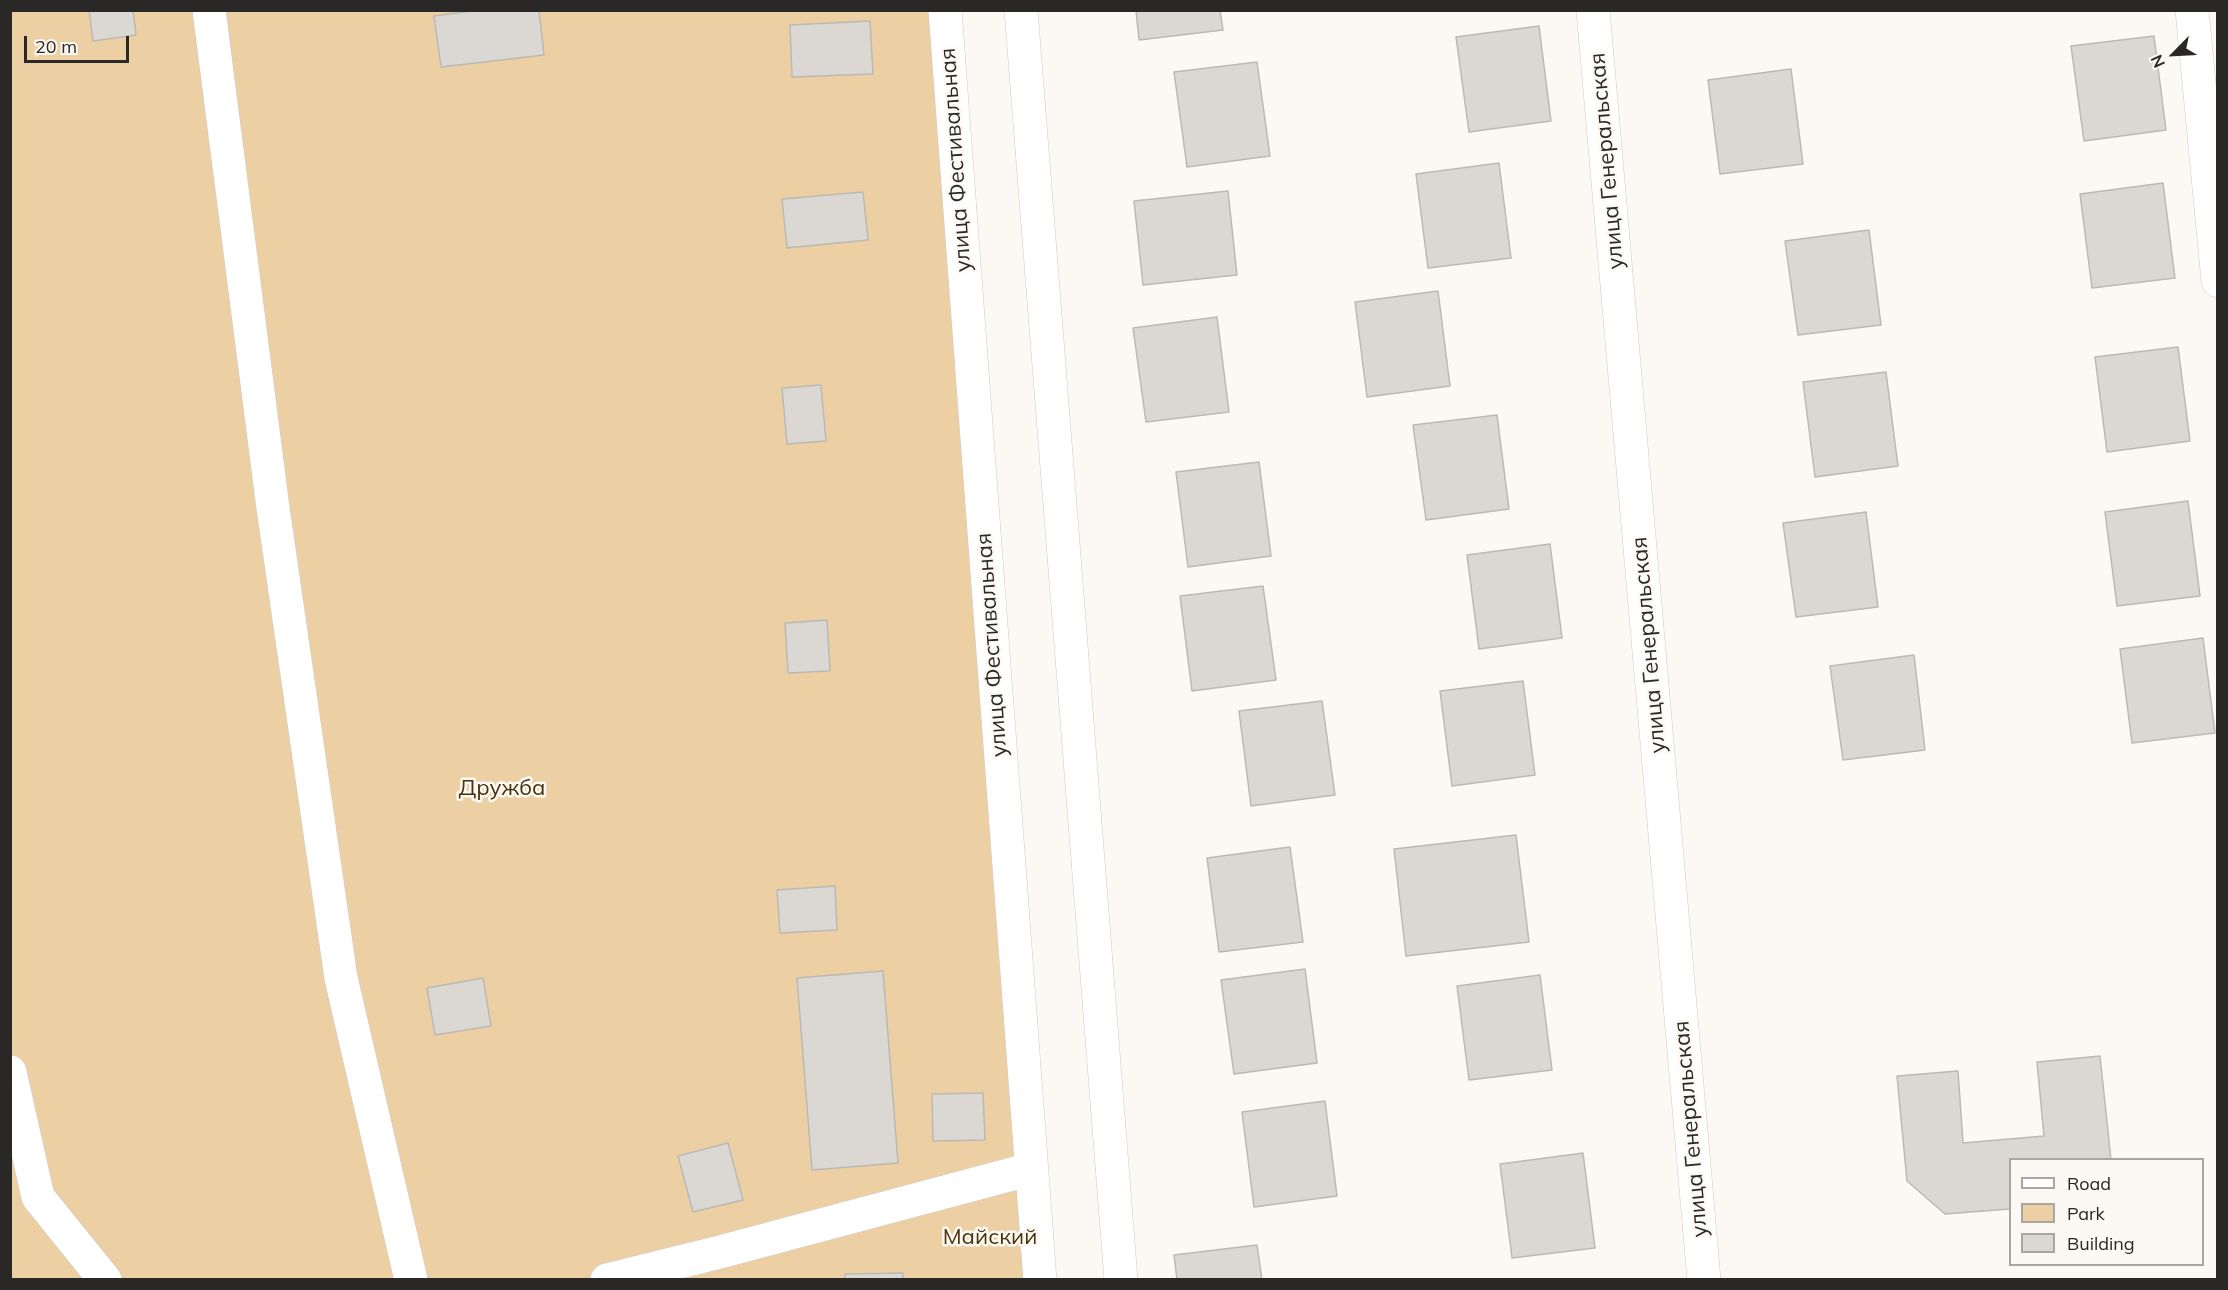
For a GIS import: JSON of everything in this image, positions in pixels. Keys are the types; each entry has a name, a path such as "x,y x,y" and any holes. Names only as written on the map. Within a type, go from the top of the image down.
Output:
{"street":[{"path":"209,10 273,508 342,978 411,1280"},
{"name":"улица Фестивальная","path":"945,10 1040,1280"},
{"path":"1021,10 1121,1280"},
{"name":"улица Генеральская","path":"1593,10 1704,1280"},
{"path":"2192,10 2217,281"},
{"path":"11,1075 38,1197 105,1280"},
{"path":"607,1280 1031,1169"}],"green space":[{"name":"Дружба","path":"10,11 942,11 1045,1279 11,1279"}],"building":[{"path":"89,10 133,10 136,35 93,41"},
{"path":"479,10 539,10 544,55 441,67 434,16"},
{"path":"1136,10 1220,10 1223,30 1139,40"},
{"path":"870,21 873,74 792,77 790,25"},
{"path":"1539,26 1551,121 1469,132 1456,37"},
{"path":"2154,36 2166,130 2084,141 2071,46"},
{"path":"1257,62 1270,156 1187,167 1174,72"},
{"path":"1791,69 1803,164 1720,174 1708,80"},
{"path":"1499,163 1511,258 1428,268 1416,174"},
{"path":"2163,183 2175,278 2092,288 2080,194"},
{"path":"1228,191 1237,275 1143,285 1134,201"},
{"path":"863,192 868,240 787,248 782,199"},
{"path":"1869,230 1881,325 1798,335 1785,241"},
{"path":"1438,291 1450,386 1367,397 1355,302"},
{"path":"1217,317 1229,412 1146,422 1133,328"},
{"path":"2178,347 2190,441 2107,452 2095,357"},
{"path":"1886,372 1898,466 1815,477 1803,382"},
{"path":"821,385 826,441 787,444 782,388"},
{"path":"1497,415 1509,509 1426,520 1413,425"},
{"path":"1259,462 1271,556 1188,567 1176,472"},
{"path":"2188,501 2200,596 2117,606 2105,512"},
{"path":"1866,512 1878,607 1796,617 1783,523"},
{"path":"1550,544 1562,638 1479,649 1467,555"},
{"path":"1263,586 1276,680 1192,691 1180,596"},
{"path":"827,620 830,671 788,673 785,623"},
{"path":"2203,638 2215,733 2132,743 2120,649"},
{"path":"1914,655 1925,750 1843,760 1830,666"},
{"path":"1523,681 1535,775 1452,786 1440,691"},
{"path":"1322,701 1335,795 1251,806 1239,711"},
{"path":"1516,835 1529,942 1406,956 1394,849"},
{"path":"1290,847 1303,942 1219,952 1207,858"},
{"path":"835,886 837,930 780,933 777,890"},
{"path":"1305,969 1317,1063 1234,1074 1221,980"},
{"path":"883,971 898,1163 812,1170 797,978"},
{"path":"1540,975 1552,1070 1469,1080 1457,986"},
{"path":"483,978 491,1026 435,1035 427,988"},
{"path":"2100,1056 2111,1158 2009,1158 2009,1209 1945,1214 1907,1181 1897,1076 1958,1071 1963,1143 2044,1136 2037,1062"},
{"path":"983,1093 985,1140 933,1141 932,1094"},
{"path":"1325,1101 1337,1196 1254,1207 1242,1112"},
{"path":"728,1143 743,1200 693,1212 678,1156"},
{"path":"1583,1153 1595,1248 1512,1258 1500,1164"},
{"path":"1257,1245 1262,1280 1177,1280 1174,1255"},
{"path":"903,1273 903,1280 845,1280 845,1274"}],"park label":[{"name":"Майский","path":"990,1237"}]}
